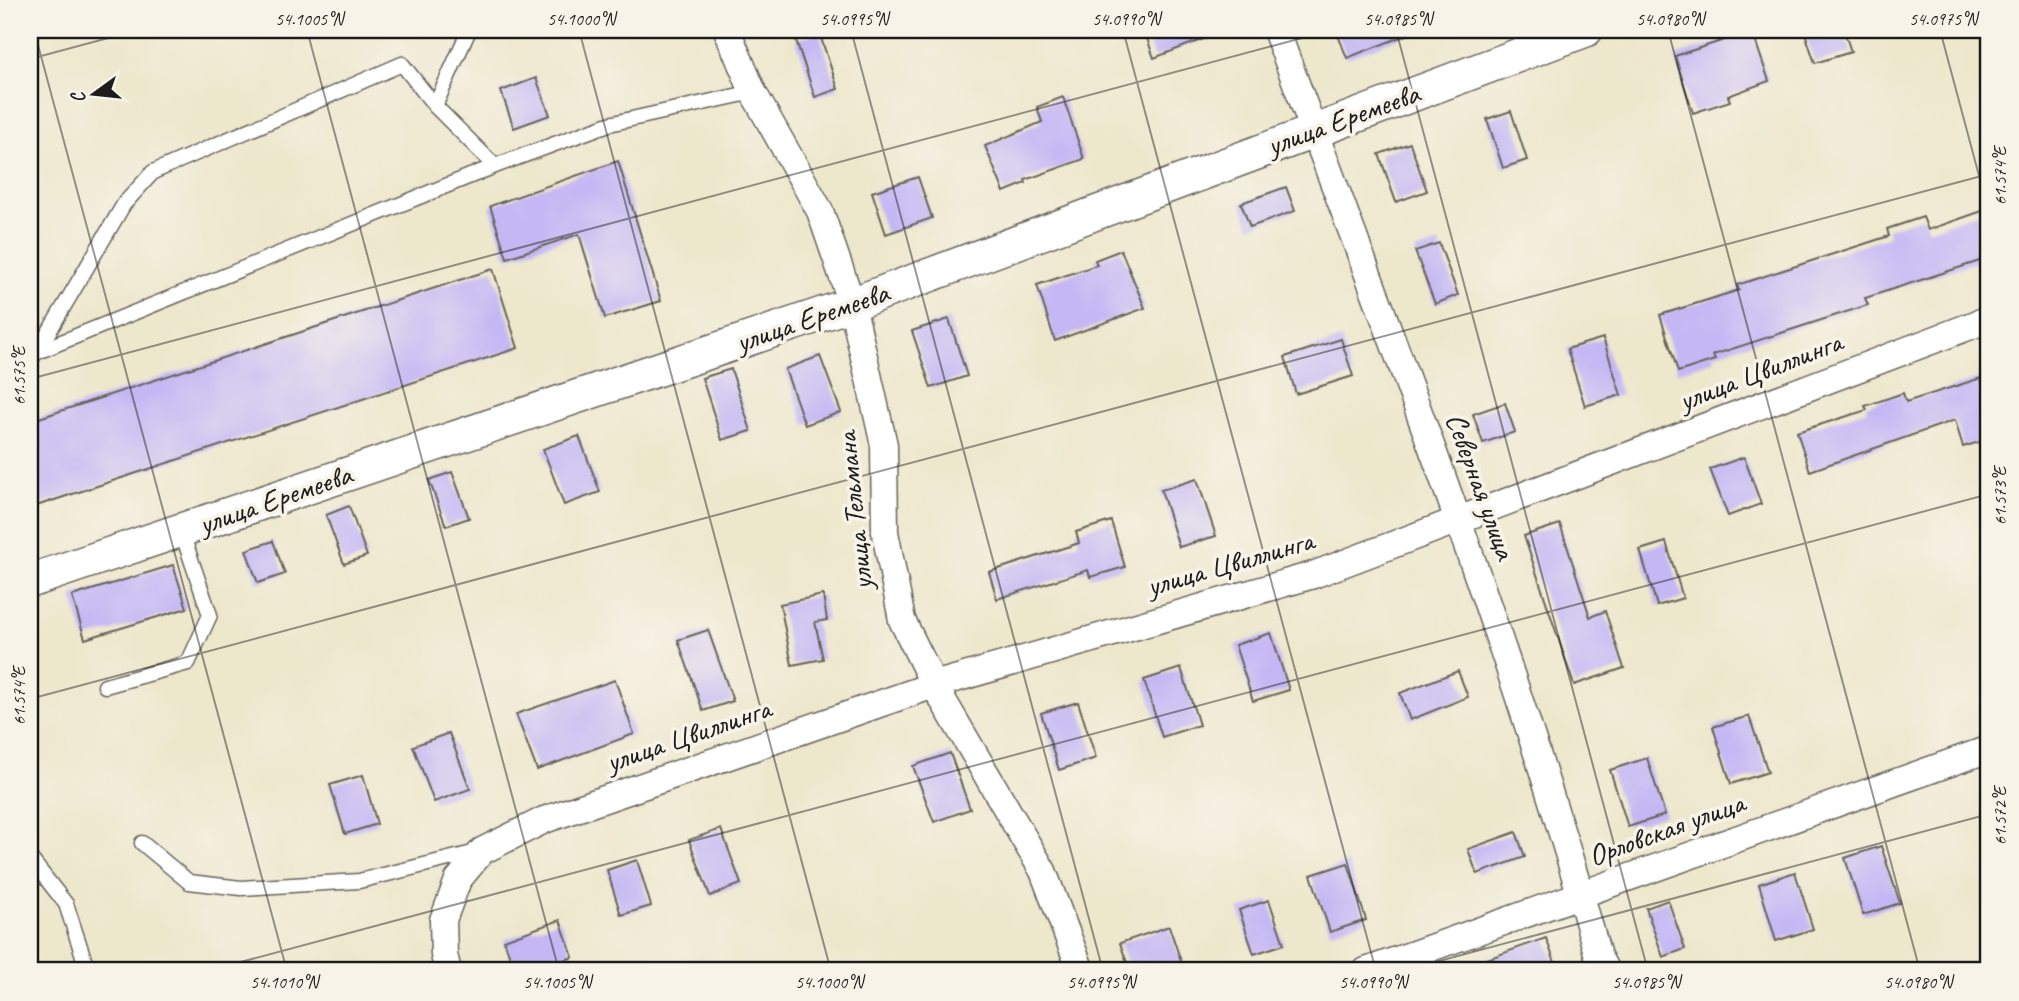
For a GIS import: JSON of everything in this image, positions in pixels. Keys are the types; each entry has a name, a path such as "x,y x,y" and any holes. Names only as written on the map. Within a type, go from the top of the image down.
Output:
{"street":[{"name":"улица Тельмана","path":"727,30 753,92 820,211 852,304 884,445 885,532 902,620 934,685 1043,871 1081,971"},
{"name":"Северная улица","path":"1276,30 1459,521 1525,712 1598,956 1606,971"},
{"name":"улица Еремеева","path":"30,581 852,304 1586,30"},
{"name":"улица Цвиллинга","path":"482,851 544,820 934,685 1313,575 1989,319"},
{"name":"Орловская улица","path":"1366,971 1989,749"},
{"path":"448,971 444,955 443,920 458,880 482,851"}],"lane":[{"path":"435,106 469,30"},
{"path":"34,356 124,204 153,172 402,64 435,106 495,166"},
{"path":"34,356 495,166 609,124 753,92"},
{"path":"105,686 188,663 210,615 181,530"},
{"path":"142,843 189,882 242,888 359,881 482,851"},
{"path":"30,858 66,904 88,971"}],"building":[{"path":"1144,30 1222,30 1222,32 1154,58"},
{"path":"1336,30 1413,30 1414,32 1347,58"},
{"path":"1804,30 1844,30 1851,52 1815,63"},
{"path":"1752,31 1769,81 1728,96 1730,101 1693,113 1675,56"},
{"path":"819,32 838,89 815,97 796,40"},
{"path":"536,78 550,115 514,128 501,91"},
{"path":"1063,97 1084,159 1025,180 1026,183 1004,192 985,146 1042,122 1037,107"},
{"path":"1511,111 1527,160 1503,168 1487,119"},
{"path":"1410,143 1427,191 1396,202 1379,154"},
{"path":"618,161 661,301 605,318 579,234 507,258 490,206"},
{"path":"918,177 932,218 886,234 872,192"},
{"path":"1286,187 1295,211 1250,227 1241,203"},
{"path":"1985,210 1989,223 1989,258 1865,298 1868,305 1713,355 1715,360 1678,372 1660,315 1739,290 1737,285 1889,236 1887,229 1923,217 1928,230"},
{"path":"1439,243 1458,295 1435,304 1415,251"},
{"path":"1121,250 1145,308 1055,341 1037,285 1097,265 1095,260"},
{"path":"493,269 518,348 30,508 30,421"},
{"path":"949,319 967,376 931,388 912,331"},
{"path":"1603,338 1621,395 1585,406 1567,349"},
{"path":"1341,339 1353,376 1296,394 1285,357"},
{"path":"820,356 841,412 805,425 785,369"},
{"path":"731,369 751,431 722,440 702,378"},
{"path":"1981,378 1989,402 1989,439 1963,447 1955,420 1810,471 1797,432 1867,410 1865,406 1903,393 1906,402"},
{"path":"1505,403 1515,432 1483,443 1473,414"},
{"path":"579,436 600,492 564,505 543,449"},
{"path":"1744,457 1761,504 1728,516 1710,469"},
{"path":"452,472 469,518 446,526 429,480"},
{"path":"1197,479 1216,536 1179,547 1161,490"},
{"path":"349,506 367,556 344,564 326,515"},
{"path":"1111,521 1125,567 1090,577 1088,570 997,599 989,572 1079,543 1076,532"},
{"path":"1560,524 1590,617 1605,611 1624,668 1574,685 1524,536"},
{"path":"273,541 285,574 258,583 246,550"},
{"path":"1666,542 1683,598 1657,606 1640,550"},
{"path":"173,565 187,608 85,639 72,596"},
{"path":"823,595 827,620 815,622 823,659 792,665 780,604"},
{"path":"708,630 733,701 703,711 678,640"},
{"path":"1271,633 1289,690 1253,701 1235,645"},
{"path":"1181,668 1199,725 1162,737 1144,680"},
{"path":"1458,671 1468,697 1410,720 1400,693"},
{"path":"615,680 634,734 537,770 516,714"},
{"path":"1078,702 1096,758 1059,770 1041,713"},
{"path":"1749,716 1768,772 1731,784 1713,727"},
{"path":"449,733 470,789 434,802 413,746"},
{"path":"950,753 970,809 934,822 913,766"},
{"path":"1647,758 1665,815 1628,827 1610,770"},
{"path":"363,775 377,824 345,834 330,785"},
{"path":"721,829 741,884 710,896 689,840"},
{"path":"1516,832 1525,857 1477,874 1468,849"},
{"path":"1881,846 1900,903 1863,915 1845,858"},
{"path":"637,860 651,906 621,915 607,870"},
{"path":"1348,863 1366,920 1330,932 1311,875"},
{"path":"1795,872 1813,929 1776,941 1759,884"},
{"path":"1269,900 1284,944 1254,954 1239,910"},
{"path":"1668,900 1685,949 1663,957 1646,908"},
{"path":"560,920 573,957 531,971 515,971 504,940"},
{"path":"1169,926 1182,964 1160,971 1130,971 1120,943"},
{"path":"1546,938 1558,971 1463,971 1462,968"}]}
